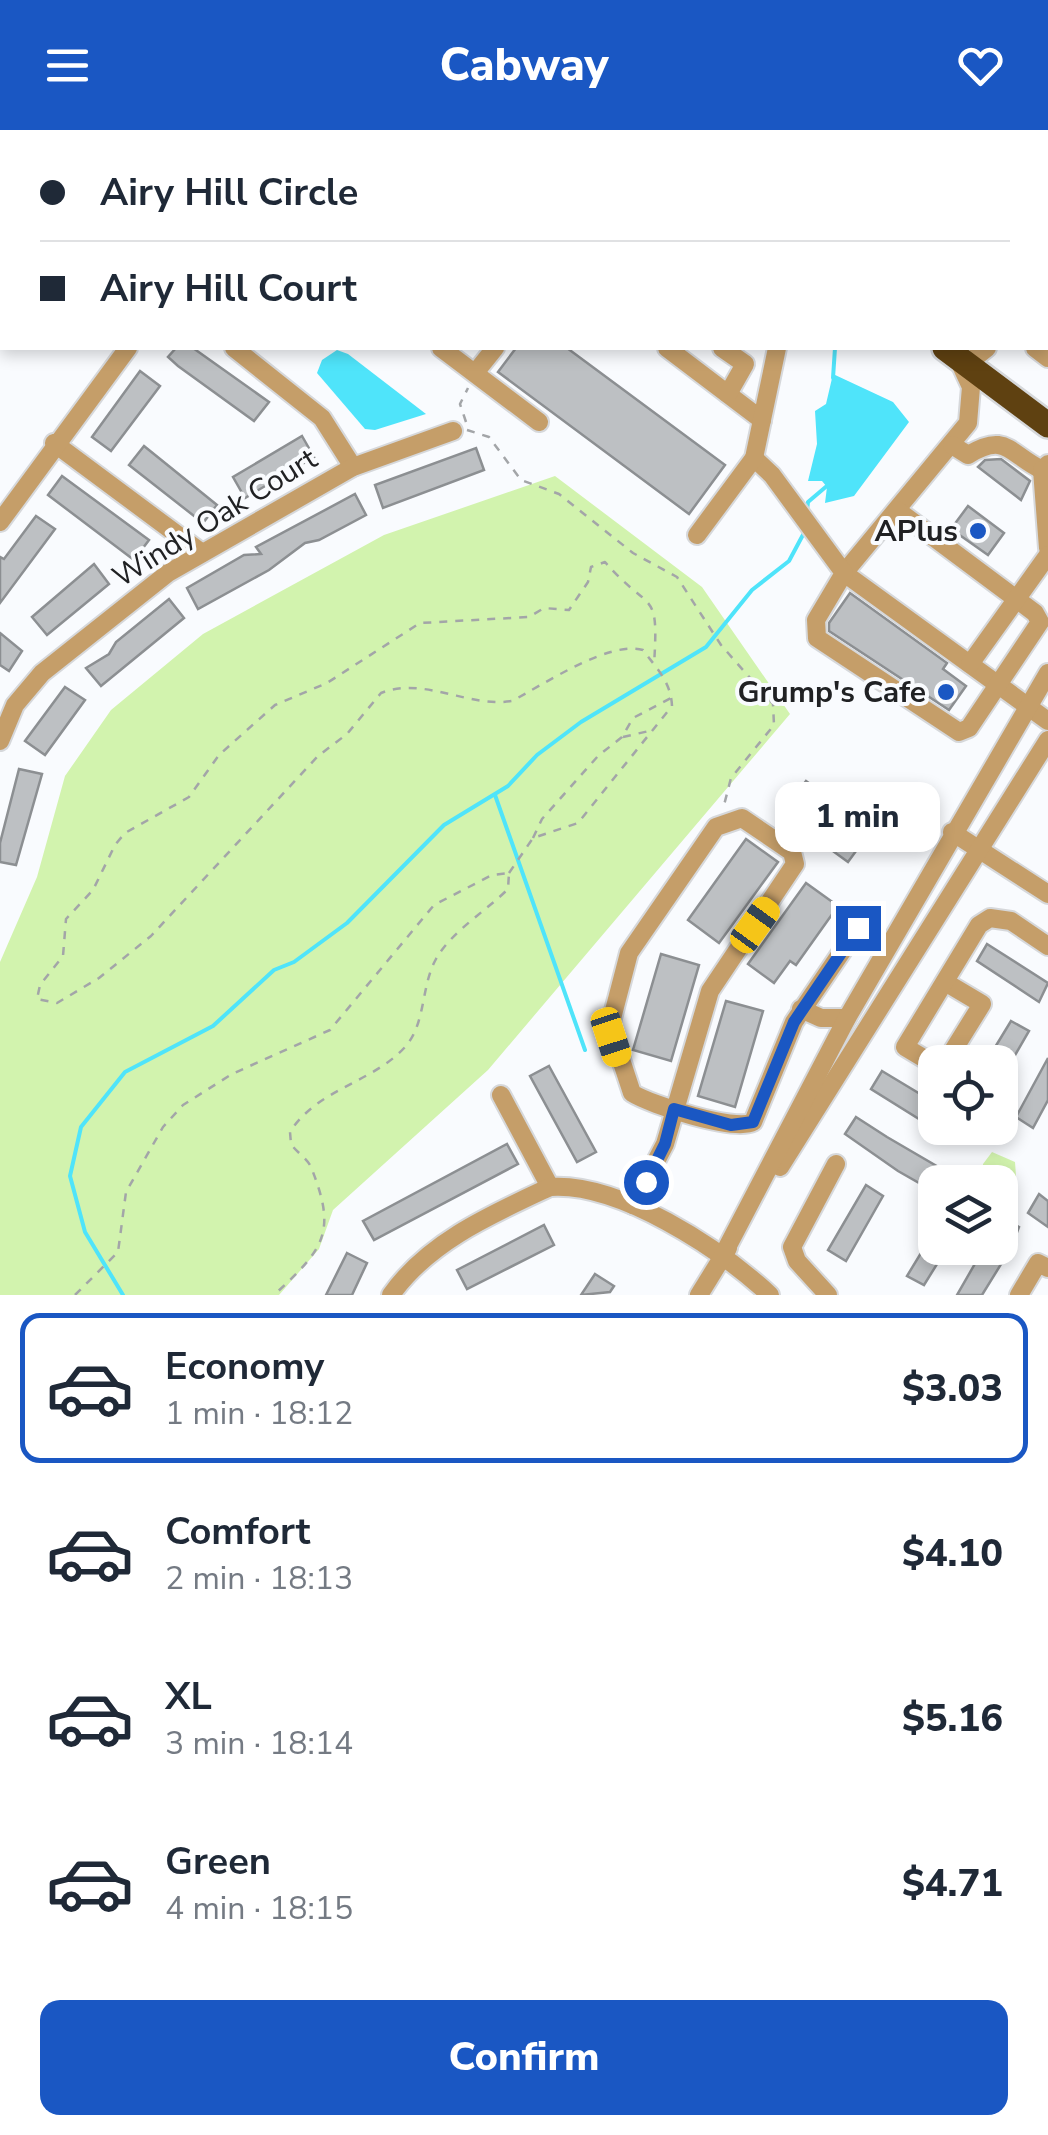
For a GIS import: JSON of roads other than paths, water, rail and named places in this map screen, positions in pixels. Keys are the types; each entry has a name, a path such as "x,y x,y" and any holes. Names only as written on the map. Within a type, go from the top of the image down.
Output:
{"highway":[{"path":"964,354 1048,425"}],"street":[{"path":"0,522 54,443 126,350"},
{"path":"237,350 322,418 353,467"},
{"path":"443,350 539,422"},
{"path":"475,374 493,350"},
{"path":"669,350 762,420"},
{"path":"698,534 754,458 778,350"},
{"path":"896,510 1035,613 1040,622 969,728 959,732 817,638 816,620 844,572 968,423 972,407 964,354"},
{"path":"728,394 743,374 748,356"},
{"name":"Windy Oak Court","path":"0,740 7,700 139,593 353,467 461,431"},
{"path":"952,444 968,455 988,443 1000,442 1045,467 1048,548"},
{"path":"54,443 202,553"},
{"path":"754,458 772,475 844,572 1048,722"},
{"path":"970,664 1048,555"},
{"path":"722,1257 847,1018 1048,673"},
{"path":"699,1295 983,850 1048,740"},
{"path":"633,1205 658,1160 674,1109 710,991 796,864 792,852 753,823 742,818 724,820 636,938 610,1017 611,1037 632,1093 674,1109 731,1125 753,1122 801,1010 858,928"},
{"path":"952,832 1048,894"},
{"path":"918,1055 905,1047 979,926 990,918 1011,921 1048,946"},
{"path":"945,982 982,1004 957,1045"},
{"path":"801,1010 822,1018 847,1018"},
{"path":"501,1095 550,1187"},
{"path":"828,1295 797,1261 792,1247 836,1164"},
{"path":"391,1295 406,1274 440,1245 550,1187 586,1186 633,1205 722,1257 770,1295"},
{"path":"1019,1295 1038,1263 1048,1268"}],"water":[{"path":"337,350 348,354 426,414 375,430 365,429 317,373 322,360"},
{"path":"833,374 893,402 909,422 854,496 825,503 827,487 822,481 808,481 817,444 815,411 826,404"}],"waterway":[{"path":"833,378 835,350"},
{"path":"807,511 808,502 828,485"},
{"path":"123,1295 85,1232 70,1176 81,1127 125,1072 213,1026 274,970 294,962 347,923 444,825 508,786 537,755 581,722 706,647 752,590 789,561 805,531"},
{"path":"495,795 585,1050"}],"place":[{"name":"APlus","path":"978,531"},
{"name":"Grump's Cafe","path":"946,692"}]}
